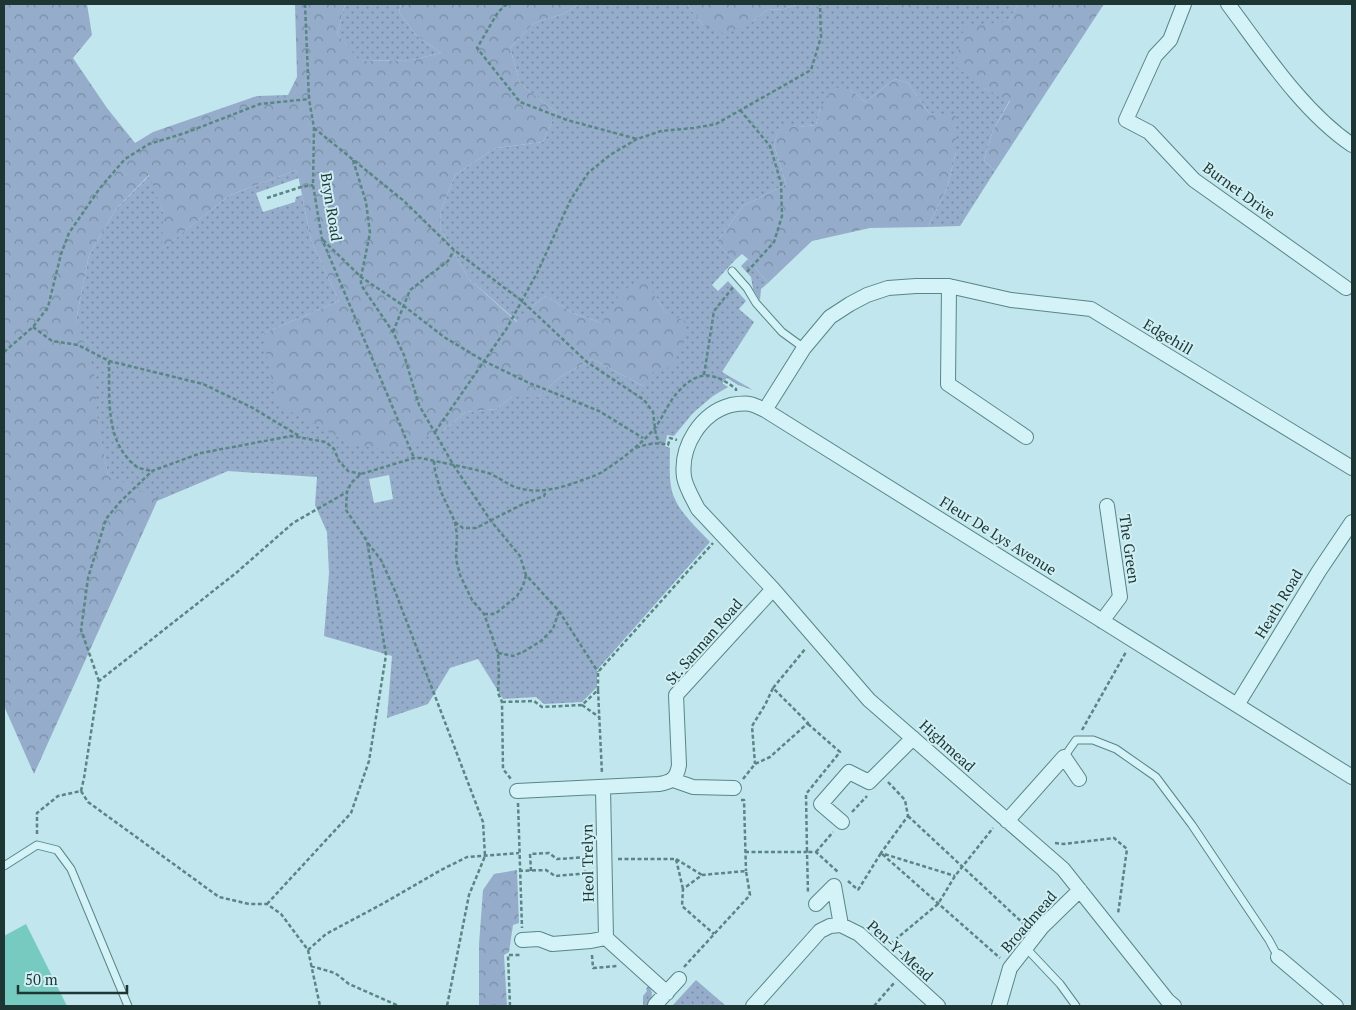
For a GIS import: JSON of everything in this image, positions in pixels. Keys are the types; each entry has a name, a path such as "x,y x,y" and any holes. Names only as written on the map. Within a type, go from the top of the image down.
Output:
{"street":[{"name":"Burnet Drive","path":"1184,4 1170,40 1155,56 1126,120 1149,132 1194,180 1346,288"},
{"path":"1228,4 1298,96 1341,138 1352,146"},
{"path":"949,286 948,384 1026,437"},
{"name":"Edgehill","path":"765,410 804,348 830,317 867,295 888,288 949,286 1011,300 1091,309 1352,468"},
{"name":"Fleur De Lys Avenue","path":"738,404 749,404 765,410 1352,777"},
{"name":"Highmead","path":"738,404 722,408 708,417 688,444 684,461 684,478 698,509 773,589 869,700 1063,869 1168,1001 1174,1006"},
{"name":"The Green","path":"1102,621 1120,597 1107,506"},
{"name":"Heath Road","path":"1237,705 1319,571 1352,522"},
{"name":"St. Sannan Road","path":"673,780 678,773 680,765 676,695 773,589"},
{"path":"842,822 822,804 849,772 868,782 912,738"},
{"path":"1004,819 1064,757 1079,779"},
{"path":"516,791 603,788 659,784 673,780 693,787 739,792"},
{"name":"Heol Trelyn","path":"603,788 601,858 606,938"},
{"path":"753,1006 820,932 830,926 841,925 834,886 816,904"},
{"name":"Broadmead","path":"998,1006 1010,968 1042,927 1080,890"},
{"name":"Pen-Y-Mead","path":"841,925 859,934 938,1006"},
{"path":"522,940 539,940 552,944 606,938 667,993"},
{"path":"1278,957 1336,1006"},
{"path":"655,1005 681,974"}],"lane":[{"path":"732,271 748,288 756,303 782,332 804,348"},
{"path":"1064,757 1076,740 1093,740 1116,750 1156,777 1192,825 1269,940 1278,957"},
{"path":"4,866 37,845 57,850 71,869 128,1006"},
{"path":"1026,948 1060,984 1076,1006"}],"path":[{"name":"Bryn Road","path":"305,4 309,98 314,128 313,185 322,239 414,458"},
{"path":"507,4 498,12 477,48 520,102 567,120 637,138"},
{"path":"435,432 507,328 537,273 571,199 588,173 637,138 661,132 716,124 811,70 821,37 820,4"},
{"path":"4,352 33,327 48,307 61,254 69,233 100,188 125,159 149,144 185,133 260,104 309,98"},
{"path":"704,375 714,311 774,242 782,216 781,183 770,146 740,110"},
{"path":"314,128 404,201 454,250 522,301 587,362 644,400 653,412 656,436 660,443"},
{"path":"353,160 366,202 370,233 361,285 393,332 404,355 419,405 454,466 491,521 520,556 526,575 559,611 598,672 603,788"},
{"path":"267,198 300,186 313,185"},
{"path":"322,239 361,277 444,336 484,361 527,382 599,411 644,438"},
{"path":"393,332 410,290 448,261 454,250"},
{"path":"33,327 52,341 78,345 109,362 202,384 251,406 302,438"},
{"path":"109,362 111,420 117,442 120,449 138,468 152,471"},
{"path":"447,1006 469,895 485,856 483,822 395,591 381,560 346,510 347,492 351,483 361,474 414,458 421,458 490,474 514,486 531,491 546,491 570,485 600,473 634,448 655,428 677,393 690,381 704,375 716,376 725,380 736,389 738,404"},
{"path":"320,1006 308,950 281,914 267,904 249,904 219,897 88,802 81,791 99,681 81,630 88,578 106,519 120,502 152,471 201,453 291,436 326,442 334,449 339,461 348,470 361,474"},
{"path":"634,448 647,444 660,443 668,445 670,438 679,440"},
{"path":"434,461 435,471 442,492 455,522 457,534 456,559 460,575 472,600 484,614 498,653 498,693 502,702 502,769 516,791 522,925"},
{"path":"455,522 463,528 476,528 521,505 544,496 546,491"},
{"path":"99,681 236,573 293,523 347,492"},
{"path":"267,904 351,813 369,761 386,656 367,541"},
{"path":"598,672 715,541"},
{"path":"484,614 495,614 517,596 523,586 526,575"},
{"path":"498,653 513,656 540,641 553,629 559,611"},
{"path":"755,764 752,726 773,688 815,636"},
{"path":"1075,742 1133,640"},
{"path":"773,688 840,752 806,794 808,895 816,904"},
{"path":"582,705 598,690"},
{"path":"502,702 534,701 542,707 582,705 600,718"},
{"path":"681,974 750,895 746,871 744,800 739,792 743,778 755,764 770,758 808,723"},
{"path":"884,778 905,800 908,816 1036,935"},
{"path":"37,845 37,813 58,796 81,791"},
{"path":"816,852 872,791"},
{"path":"739,792 744,800"},
{"path":"745,852 816,852 858,890 881,853 908,816"},
{"path":"880,952 938,904 955,876 1004,819"},
{"path":"1031,842 1064,844 1114,838 1127,849 1120,905 1114,932"},
{"path":"531,871 530,854 549,853 557,859 584,857 676,859 702,875"},
{"path":"881,853 955,876"},
{"path":"881,853 1010,968"},
{"path":"308,950 326,934 467,857 519,854"},
{"path":"584,857 585,873"},
{"path":"676,859 683,889 682,906 714,934"},
{"path":"519,871 546,870 555,876 598,873"},
{"path":"683,889 702,875 746,871"},
{"path":"592,949 593,968 619,966"},
{"path":"510,1006 508,956 522,955"},
{"path":"311,966 335,973 349,984 398,1006"},
{"path":"874,1006 902,973"}],"green space":[{"path":"4,4 87,4 92,35 73,58 107,108 135,143 153,132 257,96 288,95 297,77 295,4 345,4 337,34 360,61 412,60 441,53 416,35 399,12 401,4 580,4 563,14 534,23 510,48 520,84 556,112 543,142 495,148 455,175 441,210 440,228 469,279 517,322 546,296 573,313 602,323 621,292 645,277 666,313 685,321 684,341 672,367 655,370 643,386 592,359 560,377 538,397 512,397 496,409 466,412 444,430 394,451 350,444 277,404 262,334 339,301 311,240 297,170 230,195 162,249 163,212 149,175 116,209 89,255 76,320 94,372 98,424 108,475 158,499 34,774 4,706"},
{"path":"345,4 401,4 399,12 416,35 441,53 412,60 359,61 337,34"},
{"path":"580,4 687,4 703,25 752,22 767,10 785,9 798,4 885,4 887,7 916,4 1018,4 1009,21 984,88 1010,100 993,130 984,160 995,171 960,226 928,227 947,188 956,152 956,117 929,113 908,83 895,79 865,102 851,90 820,109 816,125 798,127 780,125 774,145 786,184 743,206 716,243 735,260 712,285 718,291 728,281 746,301 739,309 754,322 722,372 753,390 738,385 727,378 722,383 728,387 713,396 693,413 674,436 667,435 665,446 670,448 670,481 675,499 686,516 710,542 597,670 597,687 582,702 544,704 536,697 503,699 478,659 450,668 428,704 387,718 392,656 324,636 329,573 327,532 315,505 317,477 228,471 157,501 108,475 76,320 89,255 116,209 150,175 163,212 163,248 230,195 297,170 299,178 256,193 263,212 295,202 296,197 302,195 311,240 339,301 262,334 444,430 466,412 496,409 512,397 538,397 560,377 592,359 643,386 666,313 655,296 602,323 573,313 546,296 535,304 518,322 469,279 440,228 441,210 455,175 495,148 543,142 556,112 520,84 510,48 534,23 563,14","holes":["389,475 393,499 374,503 369,479"]},
{"path":"687,4 798,4 785,9 767,10 752,22 725,34 703,25"},
{"path":"885,4 916,4 906,12 887,7"},
{"path":"1018,4 1104,4 995,171 984,160 993,130 1010,101 984,88 955,66 964,27 1009,21"},
{"path":"895,79 908,83 929,113 956,116 956,152 947,188 928,227 870,228 812,241 768,283 742,254 735,260 716,243 743,206 786,184 774,145 780,124 798,127 816,125 820,109 833,87 851,90 865,102"},
{"path":"748,259 768,283 761,289 760,300 753,289 751,277 741,266"},
{"path":"517,870 519,923 513,925 509,952 504,955 507,1006 479,1006 479,944 483,890 494,874"},
{"path":"696,980 726,1006 672,1006"},
{"path":"649,985 652,995 648,1004 650,1006 643,1006 643,996"}],"building":[{"path":"26,924 67,1006 4,1006 4,936"}]}
